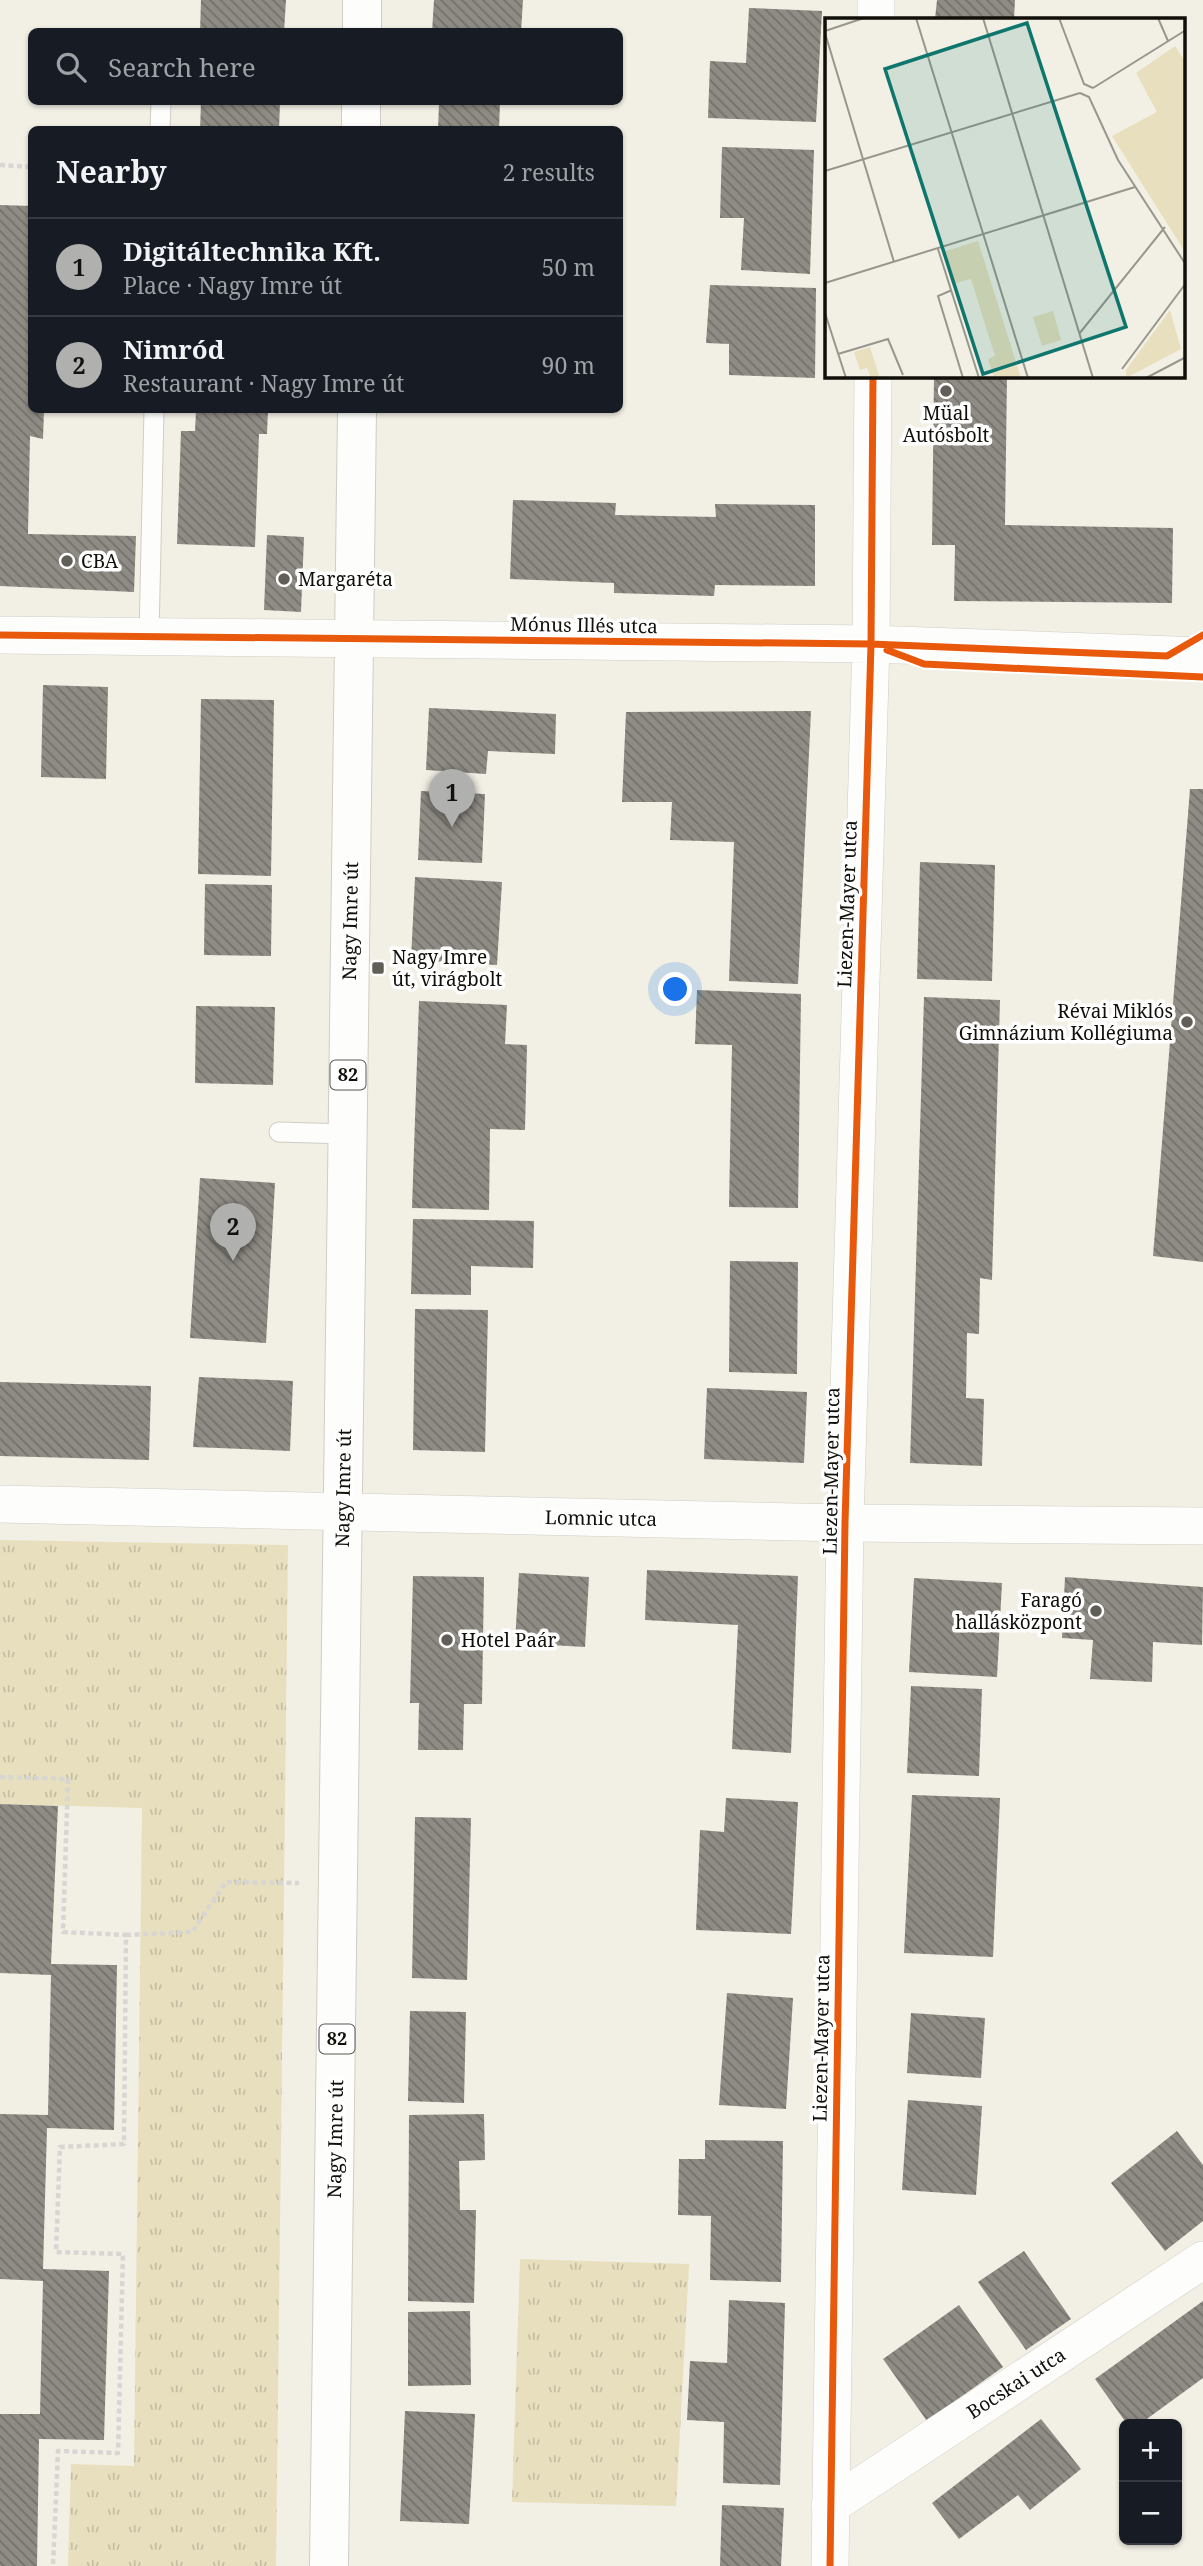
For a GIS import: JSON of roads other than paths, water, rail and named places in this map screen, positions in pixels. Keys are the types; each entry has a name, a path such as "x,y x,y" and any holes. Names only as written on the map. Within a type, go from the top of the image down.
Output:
{"main road":[{"path":"362,0 362,28"},
{"path":"361,105 361,126"},
{"name":"Nagy Imre út","path":"329,2566 357,413"}],"street":[{"path":"876,0 876,18"},
{"name":"Liezen-Mayer utca","path":"830,2566 845,1523 871,645 873,378"},
{"name":"Mónus Illés utca","path":"0,635 871,645 1203,656"},
{"name":"Lomnic utca","path":"0,1504 845,1523 1203,1526"},
{"name":"Bocskai utca","path":"830,2505 1203,2260"}],"lane":[{"path":"160,126 161,105"},
{"path":"149,636 154,413"},
{"path":"279,1132 347,1134"}],"place":[{"name":"Müal Autósbolt","path":"946,391"},
{"name":"CBA","path":"67,561"},
{"name":"Margaréta","path":"284,579"},
{"name":"Digitáltechnika Kft.","path":"452,827"},
{"name":"Nagy Imre út, virágbolt","path":"378,968"},
{"name":"Révai Miklós Gimnázium Kollégiuma","path":"1187,1022"},
{"name":"Nimród","path":"233,1261"},
{"name":"Faragó hallásközpont","path":"1096,1611"},
{"name":"Hotel Paár","path":"447,1640"}]}
